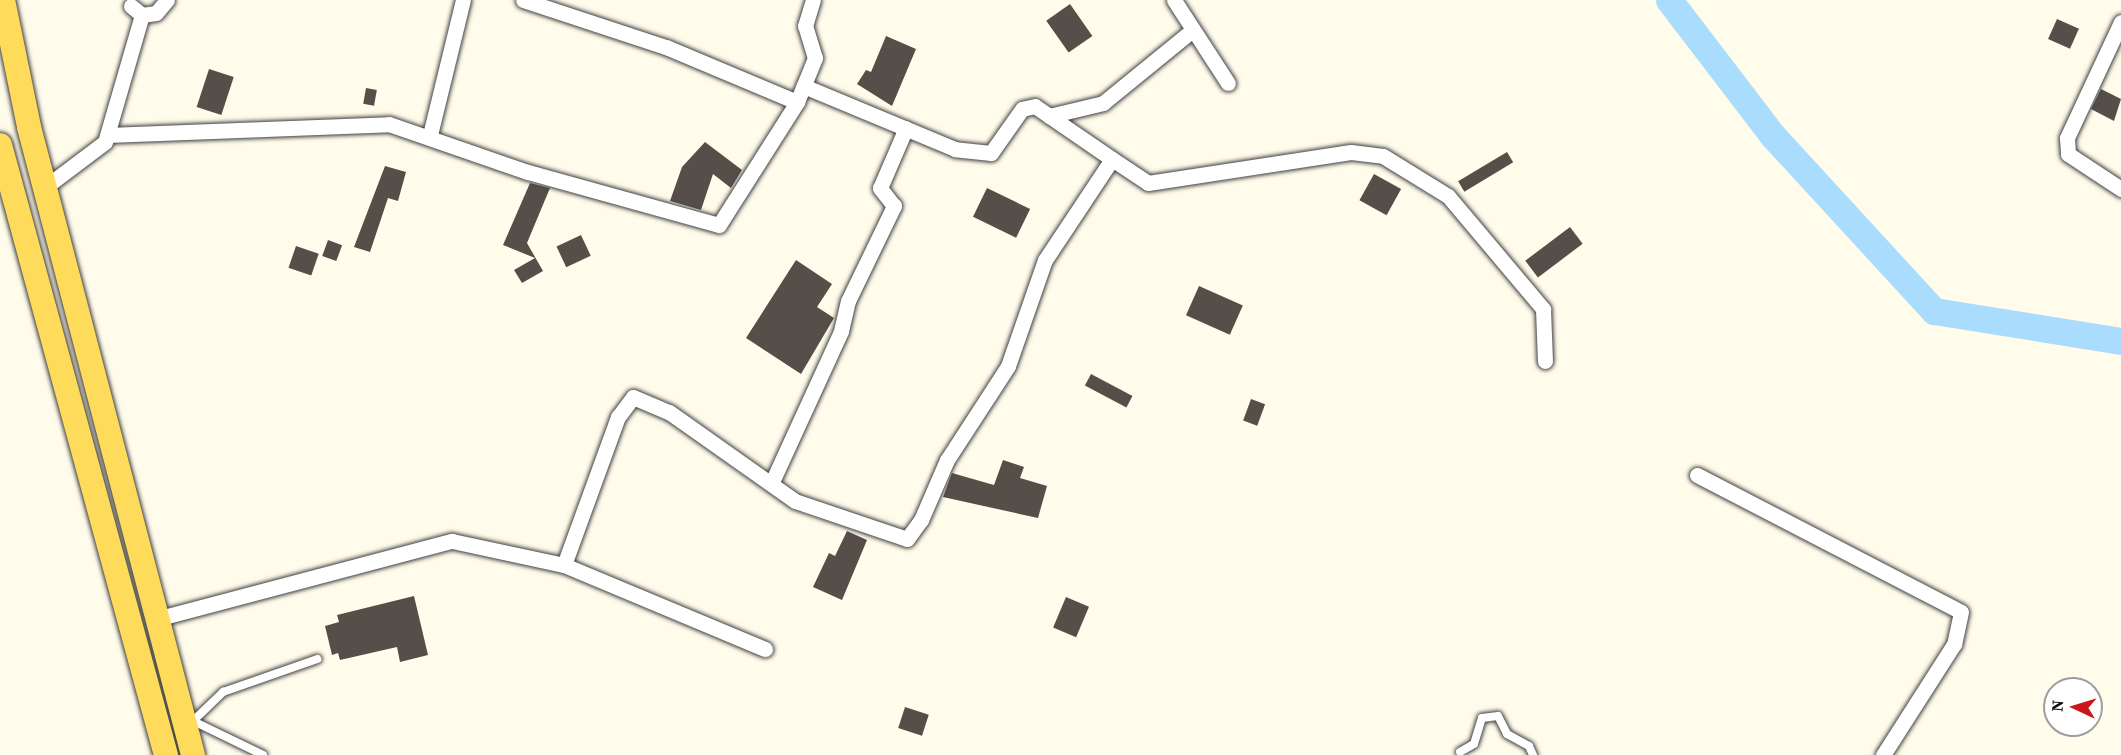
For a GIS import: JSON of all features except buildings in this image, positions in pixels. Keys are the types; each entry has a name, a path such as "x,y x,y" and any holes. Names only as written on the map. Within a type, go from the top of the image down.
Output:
{"main road":[{"path":"3,0 44,188 156,619 188,718 193,755"},
{"path":"0,145 166,755"}],"street":[{"path":"44,188 84,162 108,135 136,10 156,13 167,0"},
{"path":"430,135 463,0"},
{"path":"523,0 666,47 797,102"},
{"path":"108,135 389,124 430,135 528,172 719,225 797,102 804,86 814,58 805,26 813,0"},
{"path":"1174,0 1190,32 1228,83"},
{"path":"2121,22 2117,43 2067,138 2068,154 2121,189"},
{"path":"1049,116 1102,103 1190,32"},
{"path":"804,86 955,149 991,153 1022,109 1035,106 1148,183 1350,152 1383,156 1448,196 1543,309 1545,361"},
{"path":"772,482 841,331 848,301 894,206 880,188 906,128"},
{"path":"564,565 618,417 633,397 669,412 772,482 795,501 907,539 921,520 947,460 1008,366 1045,260 1112,159"},
{"path":"1698,475 1961,612 1954,644 1883,755"},
{"path":"156,619 452,542 564,565 765,649"}],"lane":[{"path":"260,754 188,718 223,692 317,658"},
{"path":"1460,752 1474,744 1482,718 1498,716 1507,734 1529,746 1533,755"}],"waterway":[{"path":"1669,0 1773,136 1934,311 2121,341"}]}
